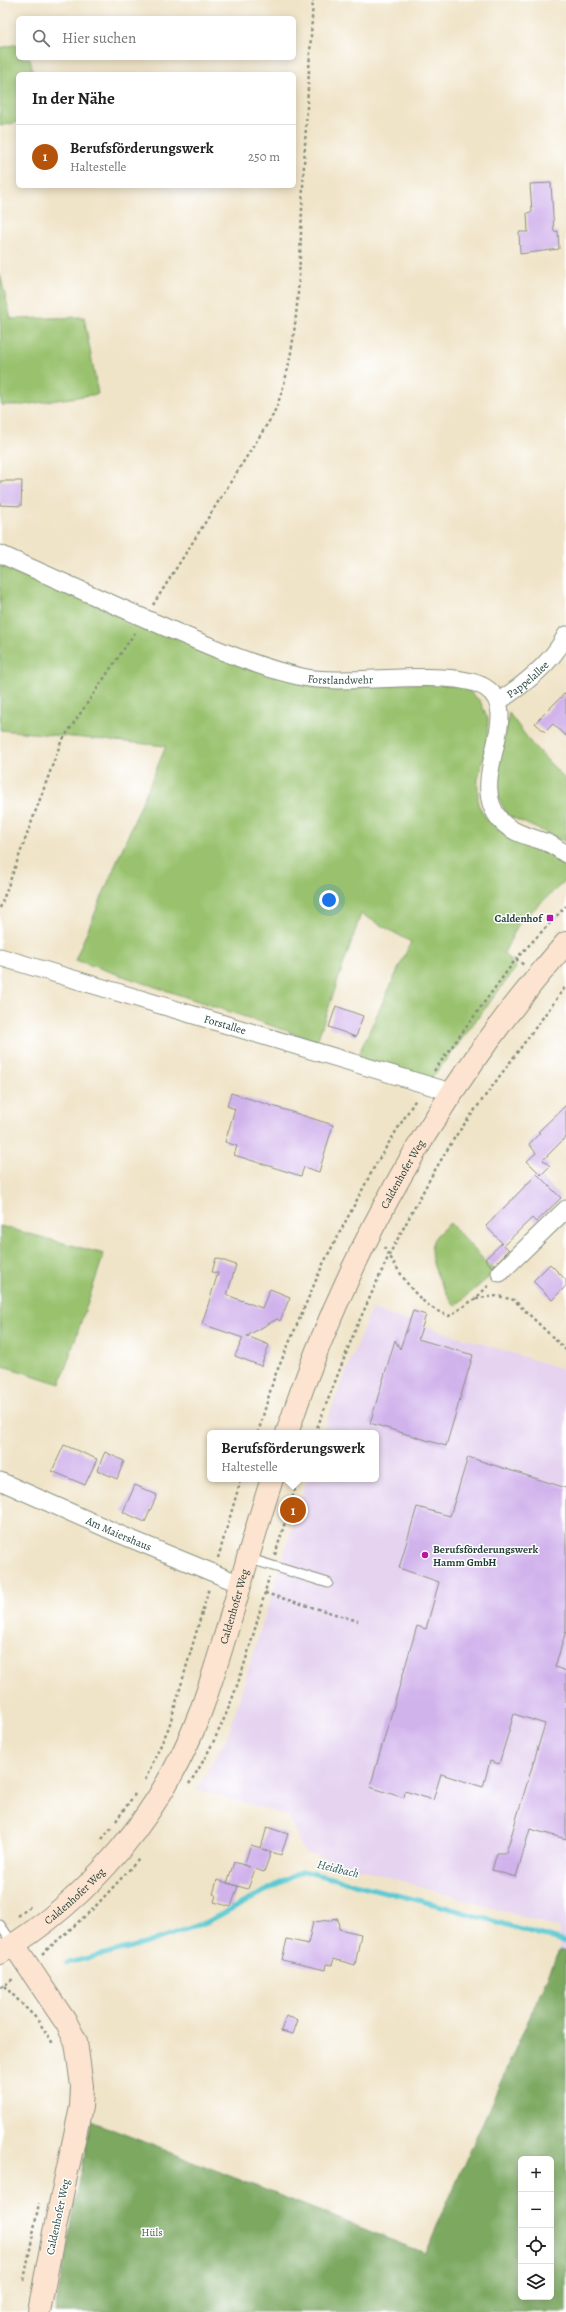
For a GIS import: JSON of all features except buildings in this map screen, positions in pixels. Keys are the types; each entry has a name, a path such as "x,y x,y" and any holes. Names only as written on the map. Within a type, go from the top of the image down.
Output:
{"main road":[{"name":"Caldenhofer Weg","path":"288,1430 306,1376 345,1283 388,1196 451,1092 513,1006 566,943"},
{"name":"Caldenhofer Weg","path":"39,2312 54,2232 81,2107 82,2086 76,2042 67,2024 4,1938 75,1896 98,1874 139,1826 162,1791 200,1714 271,1482"}],"street":[{"name":"Forstlandwehr","path":"0,554 251,664 304,678 352,681 442,678 471,680 487,688 499,701"},
{"name":"Pappelallee","path":"499,701 523,685 554,655 559,650 566,635"},
{"path":"499,701 501,715 488,784 489,800 494,812 503,823 518,833 550,844 566,854"},
{"name":"Forstallee","path":"0,958 426,1083 451,1092"},
{"path":"500,1273 566,1209"},
{"name":"Am Maiershaus","path":"0,1480 213,1574 240,1584"}],"lane":[{"path":"247,1558 272,1567 328,1583"}],"path":[{"path":"0,908 61,742 144,618 273,415 283,394 292,350 300,261 313,0"},
{"path":"259,1430 274,1378 323,1264 378,1162 426,1083 516,959 566,906"},
{"path":"316,1430 356,1328 389,1256 432,1175 455,1137 566,986"},
{"path":"372,1229 409,1286 422,1302 434,1311 449,1316 476,1298 500,1273"},
{"path":"476,1298 498,1296 514,1300 566,1350"},
{"path":"144,1782 169,1727 241,1482"},
{"path":"272,1567 297,1482"},
{"path":"265,1592 358,1621"},
{"path":"97,1845 139,1789"},
{"path":"4,1938 34,1904"},
{"path":"0,1986 4,1986 38,2019 56,2047"},
{"path":"23,2283 39,2202"}],"shaded area":[{"name":"Berufsförderungswerk Hamm GmbH","path":"371,1309 566,1370 566,1952 559,1950 560,1928 304,1852 288,1816 197,1789 228,1735 306,1482 379,1482 379,1430 323,1430"}],"green space":[{"path":"16,44 16,60 30,60 33,72 16,72 16,122 0,126 0,48"},
{"path":"0,274 11,319 84,317 98,394 23,405 1,405"},
{"path":"0,560 291,677 464,686 480,701 488,719 487,743 478,779 478,804 487,820 516,840 552,853 566,869 566,880 519,923 504,953 516,968 422,1091 392,1080 358,1055 411,942 361,914 317,1041 75,960 166,746 0,730"},
{"path":"509,713 531,743 566,780 566,842 507,815 498,797 495,783 497,766"},
{"path":"450,1223 495,1272 455,1306 437,1275 431,1249 434,1239"},
{"path":"0,1226 104,1254 60,1384 0,1365"},
{"name":"Hüls","path":"559,1950 566,1952 566,2312 55,2312 91,2121 425,2253"}],"waterway":[{"name":"Heidbach","path":"68,1963 144,1944 207,1922 303,1871 445,1907 566,1942"}],"place":[{"name":"Caldenhof","path":"550,918"},
{"name":"Berufsförderungswerk","path":"293,1510"},
{"name":"Berufsförderungswerk Hamm GmbH","path":"425,1555"}]}
